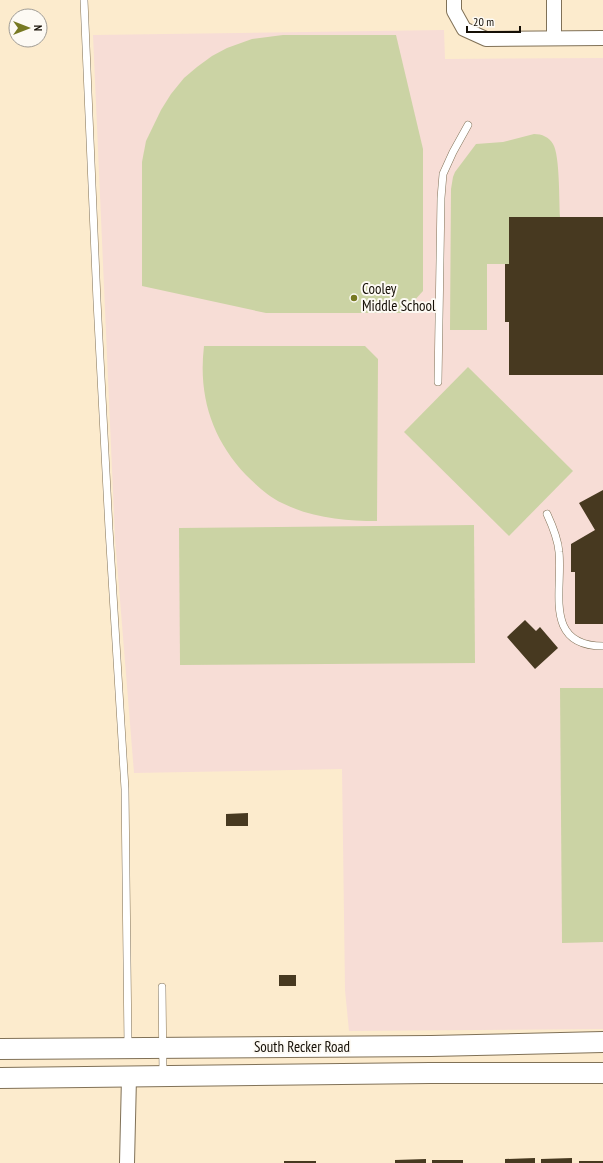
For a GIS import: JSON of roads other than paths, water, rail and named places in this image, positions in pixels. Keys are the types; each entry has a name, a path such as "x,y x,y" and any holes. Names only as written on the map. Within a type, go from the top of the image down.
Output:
{"main road":[{"name":"South Recker Road","path":"0,1049 415,1046 603,1042"},
{"name":"South Recker Road","path":"0,1078 414,1073 603,1073"}],"street":[{"path":"454,0 454,11 464,29 486,39 603,38"},
{"path":"554,0 554,38"},
{"path":"127,1163 129,1076"}],"lane":[{"path":"84,0 108,521 125,789 128,1048"},
{"path":"438,382 441,198 443,174 468,125"},
{"path":"547,514 555,530 559,552 560,620 570,636 584,643 603,646"},
{"path":"162,987 163,1076"}],"place":[{"name":"Cooley Middle School","path":"354,298"}]}
